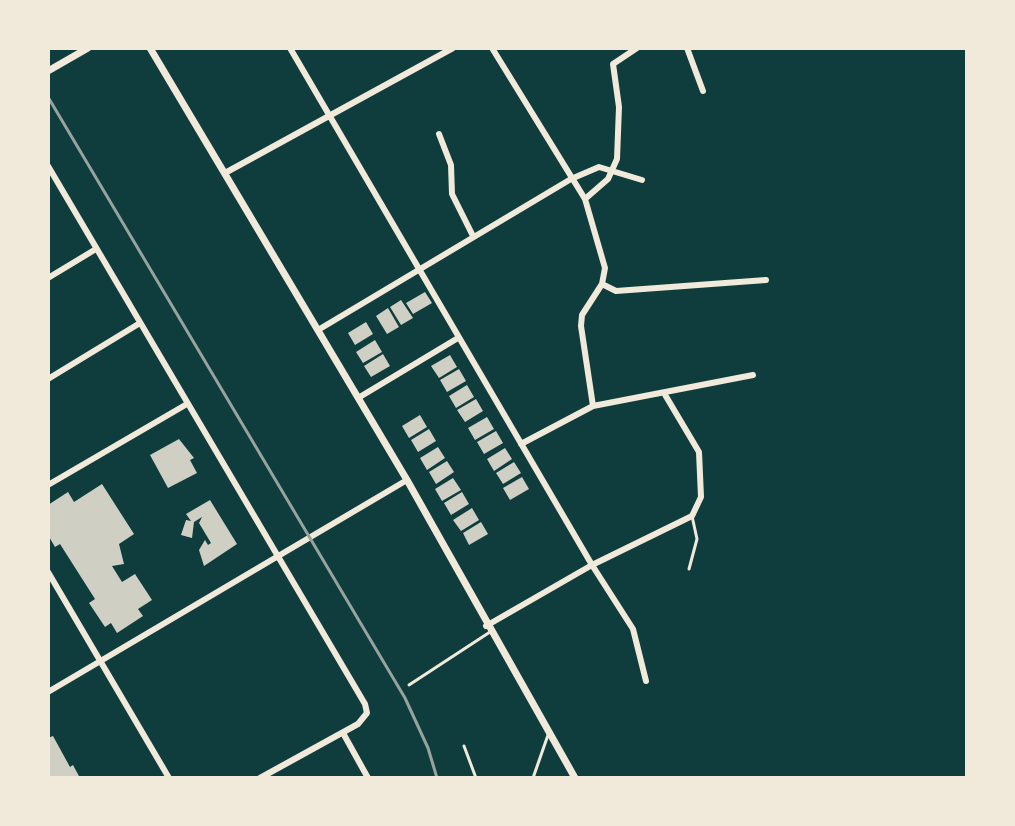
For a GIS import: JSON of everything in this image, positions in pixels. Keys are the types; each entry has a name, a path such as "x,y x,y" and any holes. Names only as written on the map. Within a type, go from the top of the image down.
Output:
{"street":[{"path":"48,71 88,48"},
{"path":"150,48 407,480 488,629 575,778"},
{"path":"290,48 592,565 633,629 646,681"},
{"path":"225,173 453,48"},
{"path":"492,48 585,199 605,268 602,284 582,315 581,326 593,406"},
{"path":"585,199 608,179 620,137 612,71 619,58 637,48"},
{"path":"687,48 703,91"},
{"path":"439,134 451,165 452,194 473,236"},
{"path":"48,166 365,704 367,713 358,724 269,776 260,778"},
{"path":"318,330 571,179 599,167 612,168 629,178 642,180"},
{"path":"48,278 96,249"},
{"path":"602,284 616,291 766,280"},
{"path":"48,379 140,323"},
{"path":"358,398 458,338"},
{"path":"521,444 593,406 753,375"},
{"path":"488,629 592,565 692,516 699,507 699,452 664,393"},
{"path":"48,485 187,404"},
{"path":"48,692 407,480"},
{"path":"48,572 52,586 101,661 169,778"},
{"path":"343,733 368,778"}],"lane":[{"path":"689,569 697,539 692,516"},
{"path":"409,685 488,629"},
{"path":"533,778 548,735"},
{"path":"464,746 476,778"}],"building":[{"path":"425,292 432,303 413,314 406,303"},
{"path":"401,300 413,318 401,325 390,307"},
{"path":"388,308 399,327 387,334 376,316"},
{"path":"366,322 373,334 355,345 348,333"},
{"path":"375,340 382,352 363,363 356,352"},
{"path":"383,354 390,366 371,377 364,366"},
{"path":"450,355 457,367 439,378 431,366"},
{"path":"459,369 466,381 447,392 440,380"},
{"path":"467,385 474,397 456,408 449,396"},
{"path":"476,399 483,411 465,422 457,410"},
{"path":"420,415 427,427 409,438 402,426"},
{"path":"487,417 494,429 475,440 468,428"},
{"path":"429,429 436,441 418,452 411,440"},
{"path":"496,431 503,443 484,454 477,442"},
{"path":"179,439 194,458 190,460 197,473 168,488 150,455"},
{"path":"438,447 445,458 427,470 420,458"},
{"path":"505,448 512,459 494,471 487,459"},
{"path":"447,461 454,472 436,484 429,472"},
{"path":"514,462 521,473 503,484 496,473"},
{"path":"522,477 529,489 510,500 503,488"},
{"path":"453,478 461,490 442,501 435,489"},
{"path":"102,484 134,534 119,544 124,564 112,566 122,582 135,574 152,600 138,609 143,616 117,633 111,623 105,627 89,603 95,599 60,544 55,547 48,535 48,505 68,492 74,502"},
{"path":"462,492 469,504 451,515 444,503"},
{"path":"210,500 237,544 204,566 199,550 205,540 208,545 211,543 199,523 202,517 194,522 192,538 181,535 186,520 191,521 186,514"},
{"path":"472,508 479,520 461,531 453,520"},
{"path":"481,522 488,534 469,545 463,533"},
{"path":"53,736 70,767 73,765 80,778 48,778 48,738"}],"railway":[{"path":"48,97 405,698 428,748 437,778"}]}
